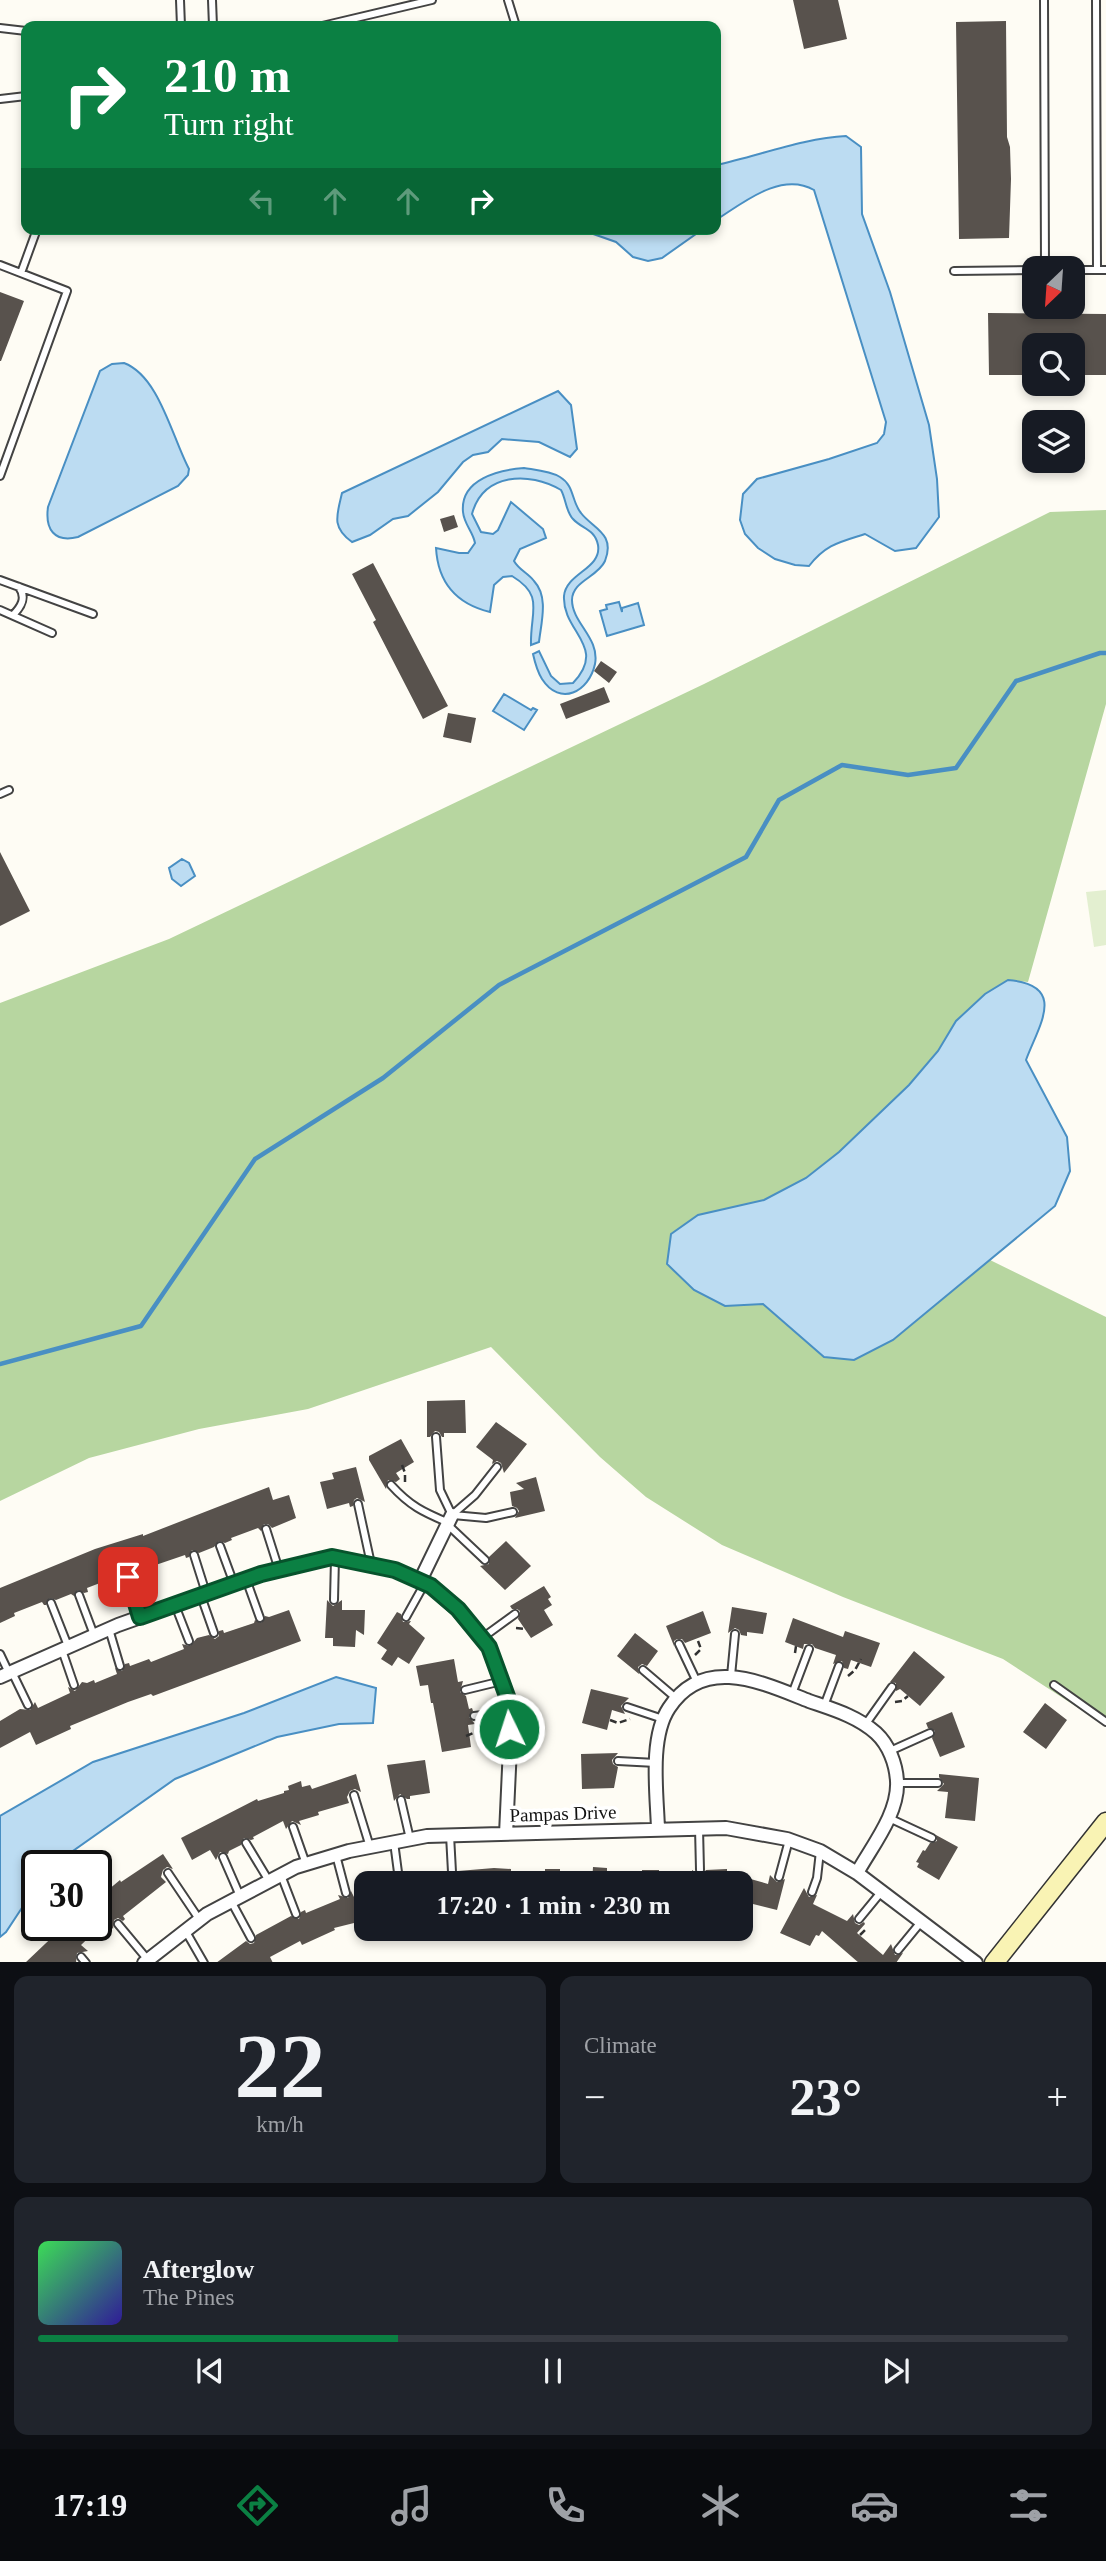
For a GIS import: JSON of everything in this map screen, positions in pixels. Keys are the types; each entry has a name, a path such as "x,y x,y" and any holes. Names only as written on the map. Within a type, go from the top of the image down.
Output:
{"street":[{"path":"423,1582 450,1521"},
{"path":"7,1674 140,1617 279,1570 335,1558 395,1570 423,1582 458,1609 489,1647 508,1699 510,1747 506,1834"},
{"path":"658,1829 656,1763 659,1735 668,1708 687,1689 709,1678 731,1676 757,1681 855,1718 877,1734 890,1751 897,1783 896,1798 888,1818 857,1872"},
{"path":"994,1962 1106,1822"},
{"name":"Pampas Drive","path":"146,1961 199,1919 275,1878 306,1864 336,1855 410,1839 450,1835 699,1828 737,1829 789,1840 820,1852 857,1872 976,1962"}],"lane":[{"path":"180,0 181,21"},
{"path":"212,0 214,21"},
{"path":"343,21 432,0"},
{"path":"508,0 514,21"},
{"path":"1044,0 1045,256"},
{"path":"1096,0 1097,270"},
{"path":"0,28 21,30"},
{"path":"0,99 21,97"},
{"path":"22,273 35,235"},
{"path":"0,265 67,291 0,476"},
{"path":"954,271 1022,270"},
{"path":"1085,270 1106,270"},
{"path":"0,580 93,614"},
{"path":"13,615 23,601 23,593 19,587"},
{"path":"0,610 52,633"},
{"path":"0,794 9,790"},
{"path":"436,1437 440,1490 450,1521 485,1560"},
{"path":"450,1521 497,1467"},
{"path":"391,1485 417,1509 450,1521 486,1518 513,1512"},
{"path":"358,1504 371,1566"},
{"path":"266,1529 279,1570"},
{"path":"220,1546 260,1618"},
{"path":"194,1555 214,1633"},
{"path":"334,1600 335,1558"},
{"path":"128,1577 140,1617"},
{"path":"406,1617 423,1582"},
{"path":"79,1595 94,1636"},
{"path":"51,1602 75,1685"},
{"path":"175,1605 189,1642"},
{"path":"482,1638 514,1614"},
{"path":"109,1629 120,1666"},
{"path":"731,1676 735,1634"},
{"path":"679,1644 698,1684"},
{"path":"792,1694 809,1649"},
{"path":"0,1654 7,1674 27,1705"},
{"path":"824,1706 839,1666"},
{"path":"643,1670 677,1699"},
{"path":"465,1690 502,1681"},
{"path":"1054,1685 1106,1722"},
{"path":"865,1725 892,1688"},
{"path":"629,1708 665,1719"},
{"path":"474,1716 509,1712"},
{"path":"890,1751 930,1732"},
{"path":"618,1761 656,1763"},
{"path":"897,1783 938,1783"},
{"path":"354,1795 370,1847"},
{"path":"401,1800 410,1839"},
{"path":"888,1818 932,1838"},
{"path":"293,1827 306,1864"},
{"path":"699,1828 700,1870"},
{"path":"450,1835 453,1871"},
{"path":"779,1877 789,1840"},
{"path":"394,1842 398,1871"},
{"path":"246,1843 275,1878 296,1914"},
{"path":"812,1892 817,1878 820,1852"},
{"path":"336,1855 346,1893"},
{"path":"223,1857 251,1938"},
{"path":"167,1873 199,1919"},
{"path":"859,1919 882,1891"},
{"path":"898,1950 923,1921"},
{"path":"118,1924 146,1961"},
{"path":"185,1930 204,1962"}],"path":[{"path":"399,1494 404,1488 405,1473 402,1465"},
{"path":"610,1720 618,1723 629,1720 629,1708"}],"green space":[{"path":"1106,510 1106,704 1028,982 1008,980 956,1021 938,1051 909,1085 839,1152 806,1178 764,1200 698,1215 671,1234 667,1264 725,1306 763,1303 787,1323 893,1340 990,1260 1106,1317 1106,1726 1003,1659 843,1597 722,1545 646,1497 600,1457 491,1347 308,1409 199,1429 89,1458 0,1501 0,1003 169,939 704,684 1050,512"},
{"path":"1106,890 1106,945 1094,947 1086,892"}],"water":[{"path":"846,136 861,147 862,214 890,292 929,425 937,479 939,517 916,548 895,551 865,534 828,548 809,566 775,559 758,548 745,534 740,520 743,494 757,479 877,443 884,434 886,422 814,190 789,184 776,187 750,198 721,217 721,164 830,137"},
{"path":"596,235 695,235 662,258 648,261 633,257 616,242"},
{"path":"124,363 147,381 155,394 189,469 188,475 178,486 78,537 57,536 48,522 48,507 100,371 112,364"},
{"path":"558,391 571,405 577,449 570,457 539,442 502,439 488,452 473,455 463,462 438,492 408,516 393,519 370,535 352,542 341,531 337,520 342,493"},
{"path":"524,468 552,473 565,481 578,508 601,532 607,544 608,552 602,566 576,588 572,600 576,616 594,646 595,664 587,682 565,694 549,688 539,673 533,654 539,651 551,676 560,684 573,683 583,670 585,649 569,620 564,596 571,582 595,560 598,545 591,532 571,516 561,490 522,478 497,483 486,490 472,514 481,532 493,534 498,530 511,502 543,529 546,538 520,549 514,561 539,587 543,610 539,642 531,645 534,605 529,590 522,583 512,576 503,577 494,585 490,612 468,604 451,590 445,582 438,560 436,548 468,553 475,543 463,512 464,501 474,484 493,474"},
{"path":"619,602 622,612 622,608 638,603 644,625 607,636 600,611 607,609 606,605"},
{"path":"504,694 531,710 537,710 524,730 493,711"},
{"path":"182,859 189,863 195,876 181,886 172,879 169,868"},
{"path":"1008,980 1027,983 1038,990 1043,998 1042,1021 1026,1060 1067,1137 1070,1171 1055,1206 893,1340 854,1360 824,1357 763,1304 725,1306 694,1290 667,1264 671,1234 698,1215 764,1200 806,1178 839,1152 909,1085 938,1051 956,1021 985,994"},
{"path":"336,1677 376,1688 373,1723 339,1724 277,1737 175,1779 74,1850 21,1850 21,1909 0,1937 0,1816 93,1762 244,1713"}],"building":[{"path":"793,0 838,0 847,39 804,49"},
{"path":"1006,21 1007,137 1011,179 1009,238 959,239 956,22"},
{"path":"0,292 24,301 1,361 0,361"},
{"path":"988,313 1022,313 1022,319 1085,319 1085,314 1106,314 1106,375 1085,375 1085,333 1022,333 1022,375 989,375"},
{"path":"454,515 458,527 444,532 440,519"},
{"path":"373,563 448,706 423,719 373,622 376,620 352,574"},
{"path":"601,661 617,672 609,683 594,671"},
{"path":"604,687 610,702 566,719 560,704"},
{"path":"448,713 476,718 471,743 443,737"},
{"path":"0,852 30,911 0,926"},
{"path":"465,1400 466,1433 444,1433 442,1437 435,1431 427,1437 427,1401"},
{"path":"496,1422 527,1444 504,1473 501,1463 497,1461 492,1464 493,1460 476,1447"},
{"path":"401,1439 414,1462 396,1473 400,1479 396,1482 388,1480 386,1489 369,1456"},
{"path":"356,1467 365,1502 357,1498 353,1506 350,1507 349,1503 327,1509 320,1482 334,1479 332,1473"},
{"path":"536,1477 545,1511 515,1518 519,1511 512,1506 510,1492 524,1489 516,1483"},
{"path":"269,1487 273,1500 289,1495 296,1518 272,1528 264,1524 261,1531 258,1528 225,1543 219,1541 214,1547 199,1553 192,1550 189,1557 186,1558 185,1555 138,1571 139,1574 134,1576 126,1572 123,1579 120,1580 118,1576 87,1588 88,1592 78,1590 74,1596 71,1594 56,1600 50,1598 46,1605 42,1602 14,1613 15,1616 0,1623 0,1588 95,1549 143,1536"},
{"path":"506,1541 531,1566 505,1590 480,1566 489,1564 489,1557"},
{"path":"544,1586 551,1597 548,1599 552,1605 544,1610 553,1625 531,1638 518,1619 520,1611 510,1606"},
{"path":"327,1600 333,1606 342,1600 342,1610 365,1610 364,1635 356,1630 355,1647 333,1646 333,1638 325,1638"},
{"path":"732,1607 767,1613 763,1634 747,1632 747,1636 741,1635 735,1628 728,1633"},
{"path":"289,1610 301,1641 153,1696 151,1694 128,1702 70,1726 71,1729 36,1745 30,1732 0,1748 0,1721 20,1709 30,1710 35,1702 38,1708 70,1693 68,1687 75,1691 82,1682 94,1680 95,1683 117,1674 115,1668 122,1671 125,1664 129,1663 130,1666 149,1659 151,1662 184,1649 182,1644 190,1646 197,1638 209,1635 215,1639 219,1636 219,1631 223,1630 224,1633 254,1623 255,1620 261,1623 265,1616"},
{"path":"703,1611 711,1633 685,1643 682,1639 677,1639 674,1646 666,1626"},
{"path":"397,1612 401,1614 403,1622 411,1621 409,1624 425,1638 409,1664 398,1657 392,1666 381,1659 387,1650 377,1643"},
{"path":"793,1618 843,1637 845,1631 880,1643 871,1667 851,1660 848,1669 844,1668 842,1661 833,1664 836,1655 815,1648 812,1644 804,1644 803,1649 785,1642"},
{"path":"635,1633 658,1651 647,1666 642,1664 638,1667 639,1674 617,1656"},
{"path":"914,1651 945,1677 920,1706 900,1689 896,1691 896,1683 890,1682"},
{"path":"454,1659 458,1682 463,1681 460,1692 466,1696 469,1709 472,1708 469,1717 475,1724 468,1725 471,1747 442,1752 428,1685 420,1686 416,1666"},
{"path":"591,1689 629,1698 621,1706 625,1714 612,1710 607,1730 582,1723"},
{"path":"1045,1703 1067,1720 1046,1749 1023,1732"},
{"path":"952,1712 965,1747 940,1757 932,1738 935,1731 928,1728 926,1723"},
{"path":"618,1753 612,1760 618,1767 614,1788 582,1789 581,1754"},
{"path":"425,1760 430,1793 410,1796 410,1799 400,1794 394,1801 387,1765"},
{"path":"356,1774 361,1792 355,1789 350,1791 347,1797 349,1803 318,1812 319,1815 299,1821 301,1825 292,1821 286,1829 283,1821 253,1837 254,1839 244,1838 241,1845 228,1854 220,1852 216,1860 210,1850 192,1860 181,1838 257,1799 258,1801 284,1793 289,1790 288,1786 301,1781 302,1787 310,1785 312,1789"},
{"path":"939,1774 979,1778 975,1821 945,1818 948,1792 937,1791 944,1784"},
{"path":"936,1835 958,1847 939,1880 917,1867 919,1863 916,1862 930,1843 937,1841"},
{"path":"163,1854 173,1869 167,1867 163,1870 161,1877 166,1882 123,1916 123,1921 118,1918 114,1920 113,1929 112,1887 120,1880 121,1882"},
{"path":"593,1867 607,1868 607,1871 593,1871"},
{"path":"494,1868 511,1869 511,1871 458,1871"},
{"path":"727,1869 727,1871 705,1871"},
{"path":"770,1875 777,1882 785,1879 777,1910 753,1904 753,1880 768,1884"},
{"path":"804,1888 809,1897 817,1895 813,1904 847,1921 853,1914 855,1923 859,1925 864,1922 857,1933 883,1955 891,1944 895,1955 903,1953 897,1962 858,1962 822,1931 819,1936 816,1935 810,1946 780,1933"},
{"path":"351,1891 354,1897 354,1923 334,1928 335,1930 302,1945 300,1941 270,1957 272,1962 217,1962 246,1941 254,1943 256,1935 291,1916 299,1919 301,1912 305,1910 306,1913 340,1899 338,1895 348,1898"},
{"path":"48,1941 85,1941 81,1945 88,1951 77,1953 76,1962 26,1962"}],"waterway":[{"path":"0,1364 141,1326 255,1159 383,1078 499,985 746,857 779,800 842,765 908,775 956,768 1016,681 1106,653"}],"route":[{"path":"128,1577 140,1617 261,1574 332,1557 395,1570 431,1586 458,1609 489,1647 508,1699 509,1729"}]}
